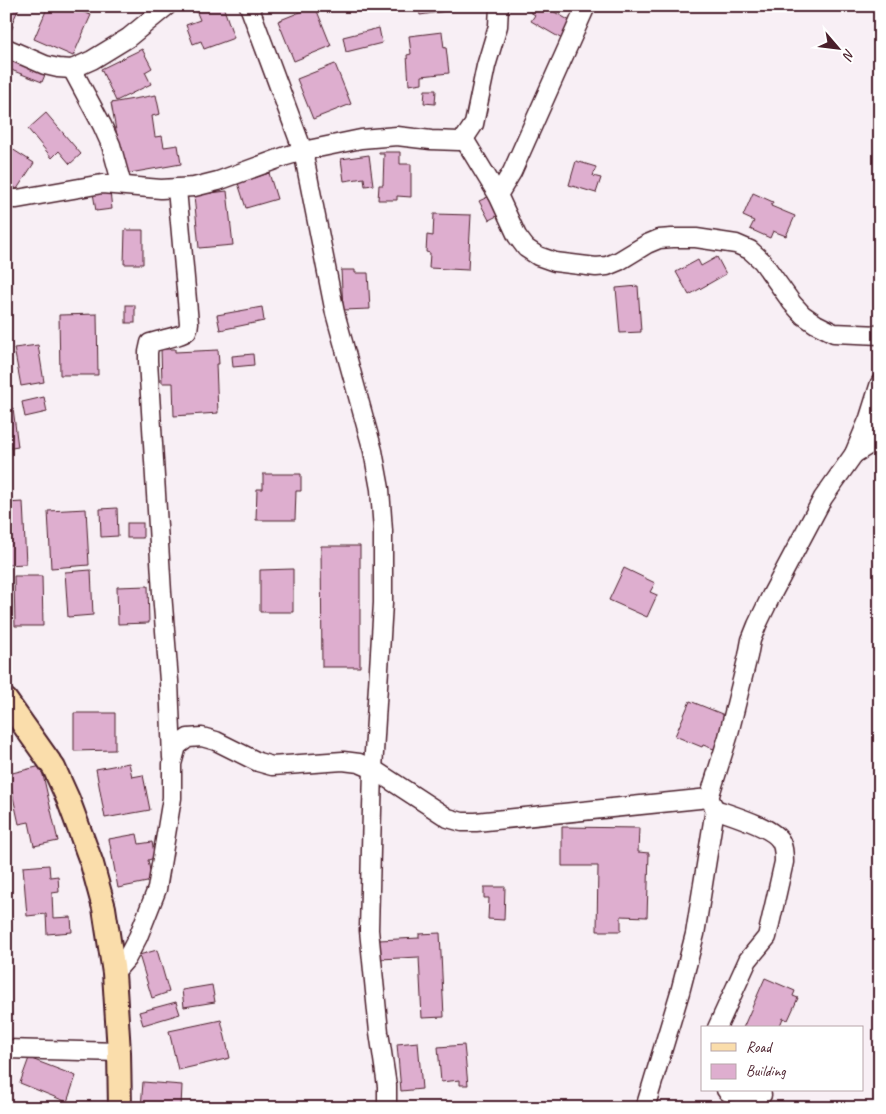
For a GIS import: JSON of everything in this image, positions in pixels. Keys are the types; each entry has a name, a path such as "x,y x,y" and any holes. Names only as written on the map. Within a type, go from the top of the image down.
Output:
{"main road":[{"path":"6,700 54,768 68,799 92,864 104,908 114,974 119,1052 120,1108"}],"street":[{"path":"6,48 45,65 72,69 92,60 128,38 167,6"},
{"path":"6,199 17,199 102,184 161,189 194,187 218,181 303,151 361,139 397,136 459,141 464,139 474,124 486,66 498,26 499,6"},
{"path":"498,195 512,172 586,6"},
{"path":"251,7 303,151 335,313 373,451 380,489 383,604 373,769 369,930 379,1032 387,1086 387,1108"},
{"path":"72,69 105,132 122,185"},
{"path":"464,139 498,195 517,236 526,248 538,256 555,262 596,268 619,261 647,244 660,239 696,238 736,244 750,250 762,261 792,303 803,315 816,324 834,333 880,335"},
{"path":"114,974 127,958 157,889 172,798 169,681 148,352 150,343 181,335 187,330 189,323 177,189"},
{"path":"645,1108 680,992 695,934 712,803 751,640 771,596 823,498 854,454 869,418 880,383"},
{"path":"854,454 880,438"},
{"path":"172,764 177,746 188,738 202,738 216,741 258,762 272,766 343,761 359,763 373,769 448,818 462,822 712,803 766,828 780,840 784,862 766,938 748,960 718,1026"},
{"path":"6,1049 119,1052"},
{"path":"728,1092 742,1095 762,1095"}],"building":[{"path":"6,6 20,6 7,39"},
{"path":"48,6 74,6 73,8 91,15 73,56 34,39"},
{"path":"199,6 223,6 234,38 204,49 201,41 193,44 186,25 200,20 195,8"},
{"path":"315,6 331,46 294,61 278,21"},
{"path":"418,6 473,6 473,7 420,15"},
{"path":"529,6 544,6 572,22 562,39 531,21 535,15 527,10"},
{"path":"379,28 382,43 346,52 343,37"},
{"path":"442,32 449,73 422,76 422,83 409,85 407,55 411,54 409,36"},
{"path":"142,49 152,68 145,72 151,84 116,101 101,69"},
{"path":"6,53 47,70 42,82 6,68"},
{"path":"335,64 351,104 313,119 297,79"},
{"path":"425,90 436,90 435,104 424,103"},
{"path":"156,95 160,114 152,116 155,137 162,136 164,147 178,145 181,164 124,174 111,103"},
{"path":"46,113 81,154 70,164 59,151 52,158 28,129"},
{"path":"12,149 34,163 17,189 6,182 6,154 8,155"},
{"path":"379,152 400,152 400,164 411,164 411,197 397,196 397,200 378,200 379,185 383,185 384,154 379,154"},
{"path":"369,155 373,185 365,186 364,178 344,181 341,159"},
{"path":"576,161 596,167 593,176 601,178 596,193 569,185"},
{"path":"269,173 277,199 246,208 238,183"},
{"path":"110,191 112,209 96,211 93,193"},
{"path":"227,191 233,245 199,248 194,195"},
{"path":"753,193 773,202 771,206 795,216 786,236 773,231 770,238 750,229 754,221 743,216"},
{"path":"490,196 499,215 489,220 479,201"},
{"path":"434,214 471,215 468,270 429,268 430,253 426,252 427,235 433,236"},
{"path":"125,230 143,230 143,264 124,264"},
{"path":"717,257 726,274 689,295 676,272 698,260 701,266"},
{"path":"341,270 355,270 355,273 368,273 370,309 343,310"},
{"path":"638,286 641,332 620,333 616,288"},
{"path":"126,305 135,305 135,323 126,323"},
{"path":"262,307 264,321 220,330 217,315"},
{"path":"97,314 98,375 60,375 59,315"},
{"path":"38,345 44,382 21,386 14,348"},
{"path":"161,349 175,349 175,352 218,350 219,364 216,364 218,413 174,416 173,383 162,383"},
{"path":"253,354 254,365 233,367 232,356"},
{"path":"44,397 47,412 25,417 22,402"},
{"path":"13,408 18,447 6,449 6,409"},
{"path":"263,474 301,474 301,491 296,491 295,520 256,520 257,489 263,489"},
{"path":"23,502 26,564 6,565 6,503"},
{"path":"117,508 118,536 101,537 100,509"},
{"path":"86,509 89,565 51,568 48,511"},
{"path":"127,523 143,523 143,538 127,538"},
{"path":"321,546 360,546 360,667 322,667"},
{"path":"624,568 655,583 650,592 657,595 647,617 609,600"},
{"path":"293,569 293,612 260,612 260,570"},
{"path":"91,570 93,615 68,617 65,572"},
{"path":"14,576 42,576 43,626 15,626"},
{"path":"148,586 149,623 118,624 117,587"},
{"path":"690,701 727,716 714,749 703,745 702,747 675,736"},
{"path":"74,713 115,713 115,750 74,751"},
{"path":"129,763 132,777 143,775 150,810 105,818 96,769"},
{"path":"41,766 58,841 34,846 29,822 19,824 8,774"},
{"path":"562,827 639,828 638,852 649,853 647,917 621,916 621,931 597,931 598,866 562,866"},
{"path":"137,834 139,844 152,842 155,858 148,860 152,881 118,888 109,839"},
{"path":"49,865 50,877 58,876 59,892 52,893 53,918 71,917 72,932 47,934 46,914 27,916 23,867"},
{"path":"6,875 9,875 10,906 6,906"},
{"path":"484,887 505,887 504,920 488,919 489,898 484,898"},
{"path":"440,933 444,1017 422,1018 419,957 380,959 379,940 419,938 419,934"},
{"path":"157,950 169,992 152,998 139,955"},
{"path":"765,978 795,991 793,996 798,998 788,1020 783,1018 780,1026 744,1026"},
{"path":"212,985 215,1002 184,1007 182,990"},
{"path":"176,1002 180,1014 143,1025 139,1012"},
{"path":"221,1020 230,1058 178,1070 169,1031"},
{"path":"418,1042 422,1089 401,1091 397,1044"},
{"path":"464,1045 468,1085 460,1085 460,1080 441,1082 438,1047"},
{"path":"29,1058 76,1076 67,1102 20,1083"},
{"path":"143,1082 182,1085 181,1108 141,1108"}]}
